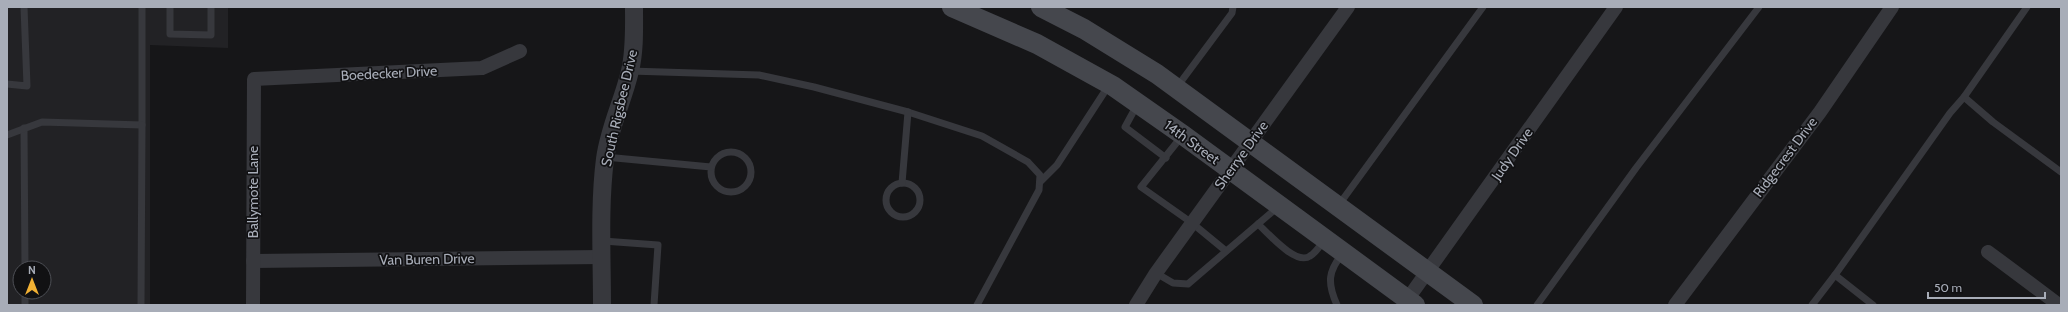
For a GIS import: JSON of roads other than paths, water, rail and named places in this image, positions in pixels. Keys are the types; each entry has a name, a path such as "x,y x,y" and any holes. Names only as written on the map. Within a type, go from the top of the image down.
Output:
{"main road":[{"name":"14th Street","path":"952,7 1037,44 1109,84 1183,135 1411,302"},
{"path":"1041,7 1108,43 1176,88 1474,305"}],"street":[{"name":"South Rigsbee Drive","path":"602,305 605,158 613,121 630,71 634,40 634,7"},
{"name":"Sherrye Drive","path":"1136,305 1156,273 1348,7"},
{"name":"Judy Drive","path":"1411,302 1428,272 1616,7"},
{"name":"Ridgecrest Drive","path":"1675,305 1820,112 1892,7"},
{"name":"Boedecker Drive","path":"254,79 482,68 520,51"},
{"name":"Ballymote Lane","path":"253,305 254,79"},
{"name":"Van Buren Drive","path":"253,261 602,249"},
{"path":"1988,252 2059,305"}],"lane":[{"path":"7,84 28,86 24,7"},
{"path":"141,305 142,7"},
{"path":"170,7 170,34 211,35 211,7"},
{"path":"1176,88 1232,13 1233,7"},
{"path":"1338,206 1483,7"},
{"path":"1537,305 1636,168 1759,7"},
{"path":"1812,305 1950,113 1964,97 2026,7"},
{"path":"630,71 759,75 814,87 908,112 982,136 1028,162 1040,175 1039,190 977,305"},
{"path":"1040,182 1057,165 1109,84"},
{"path":"1964,97 1993,122 2061,172"},
{"path":"1138,103 1125,127 1166,158"},
{"path":"902,183 908,112"},
{"path":"7,135 42,122 142,125"},
{"path":"24,128 25,260"},
{"path":"1183,135 1166,158 1141,187 1192,223 1226,251"},
{"path":"724,152 738,152 748,161 751,175 749,180 740,190 727,191 716,186 711,174 711,167 718,156 724,152"},
{"path":"605,158 711,167"},
{"path":"902,183 913,186 917,190 920,201 916,212 900,218 890,213 885,203 891,187 902,183"},
{"path":"1156,273 1173,283 1181,285 1188,284 1279,206"},
{"path":"1258,224 1294,257 1304,259 1310,256 1325,239"},
{"path":"602,249 658,245 654,305"},
{"path":"1337,305 1332,295 1329,276 1334,264 1344,253"},
{"path":"1835,275 1873,305"}]}
